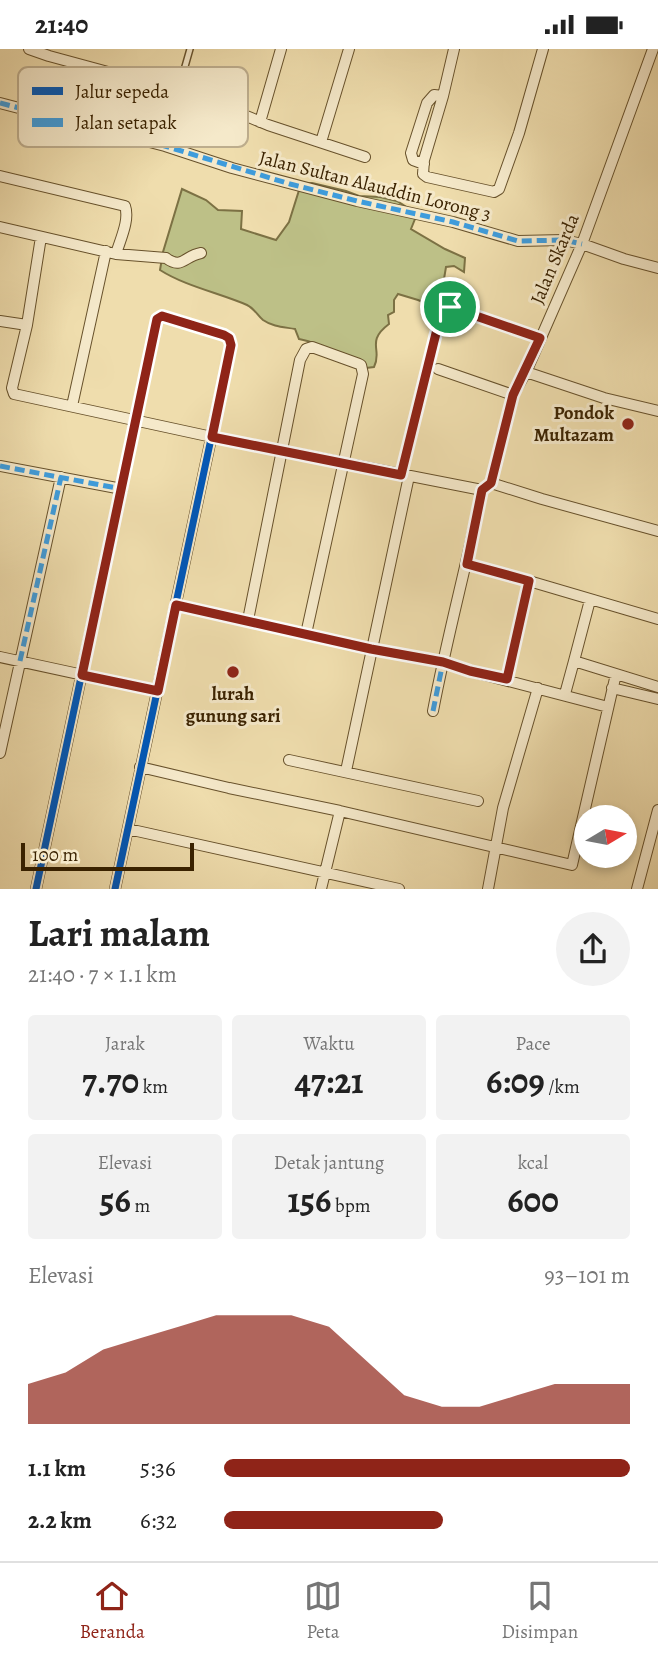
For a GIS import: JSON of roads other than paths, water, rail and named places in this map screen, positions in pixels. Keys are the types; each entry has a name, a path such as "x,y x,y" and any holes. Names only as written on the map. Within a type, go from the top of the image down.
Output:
{"street":[{"path":"29,49 90,67"},
{"path":"260,122 281,49"},
{"path":"321,142 349,49"},
{"path":"454,49 423,174 494,192 498,190 519,133 543,49"},
{"name":"Jalan Skarda","path":"491,483 513,395 526,372 582,244 653,49"},
{"name":"Jalan Sultan Alauddin Lorong 3","path":"0,103 18,108"},
{"path":"248,117 365,157"},
{"name":"Jalan Sultan Alauddin Lorong 3","path":"168,147 290,184 453,222 518,241 564,240 658,268"},
{"path":"0,176 127,208 126,220 111,252 72,406"},
{"path":"0,227 111,252 166,258 176,264 201,253"},
{"path":"41,237 13,393 212,437 482,490"},
{"path":"346,771 405,475 442,309 450,307 540,338"},
{"path":"36,889 157,319 162,316 224,335 231,345 115,889"},
{"path":"0,321 27,325"},
{"path":"248,620 300,360 306,349 312,347 359,364 363,371 306,634"},
{"path":"438,369 513,395"},
{"path":"526,372 604,398 658,411"},
{"path":"0,466 122,489"},
{"path":"0,753 61,477"},
{"path":"433,711 482,490 491,483 658,531"},
{"path":"467,564 658,619"},
{"path":"507,679 529,581"},
{"path":"565,694 590,600"},
{"path":"176,605 371,649 443,662 608,707"},
{"path":"0,657 158,691"},
{"path":"574,660 654,686 653,698 612,688"},
{"path":"140,767 572,865 616,674"},
{"path":"488,889 503,808 538,688"},
{"path":"289,760 478,801"},
{"path":"637,889 658,810"},
{"path":"321,889 340,811"},
{"path":"128,829 400,889"}],"lane":[{"path":"185,67 190,49"}],"place":[{"name":"Pondok Multazam","path":"628,424"},
{"name":"lurah gunung sari","path":"233,672"}]}
